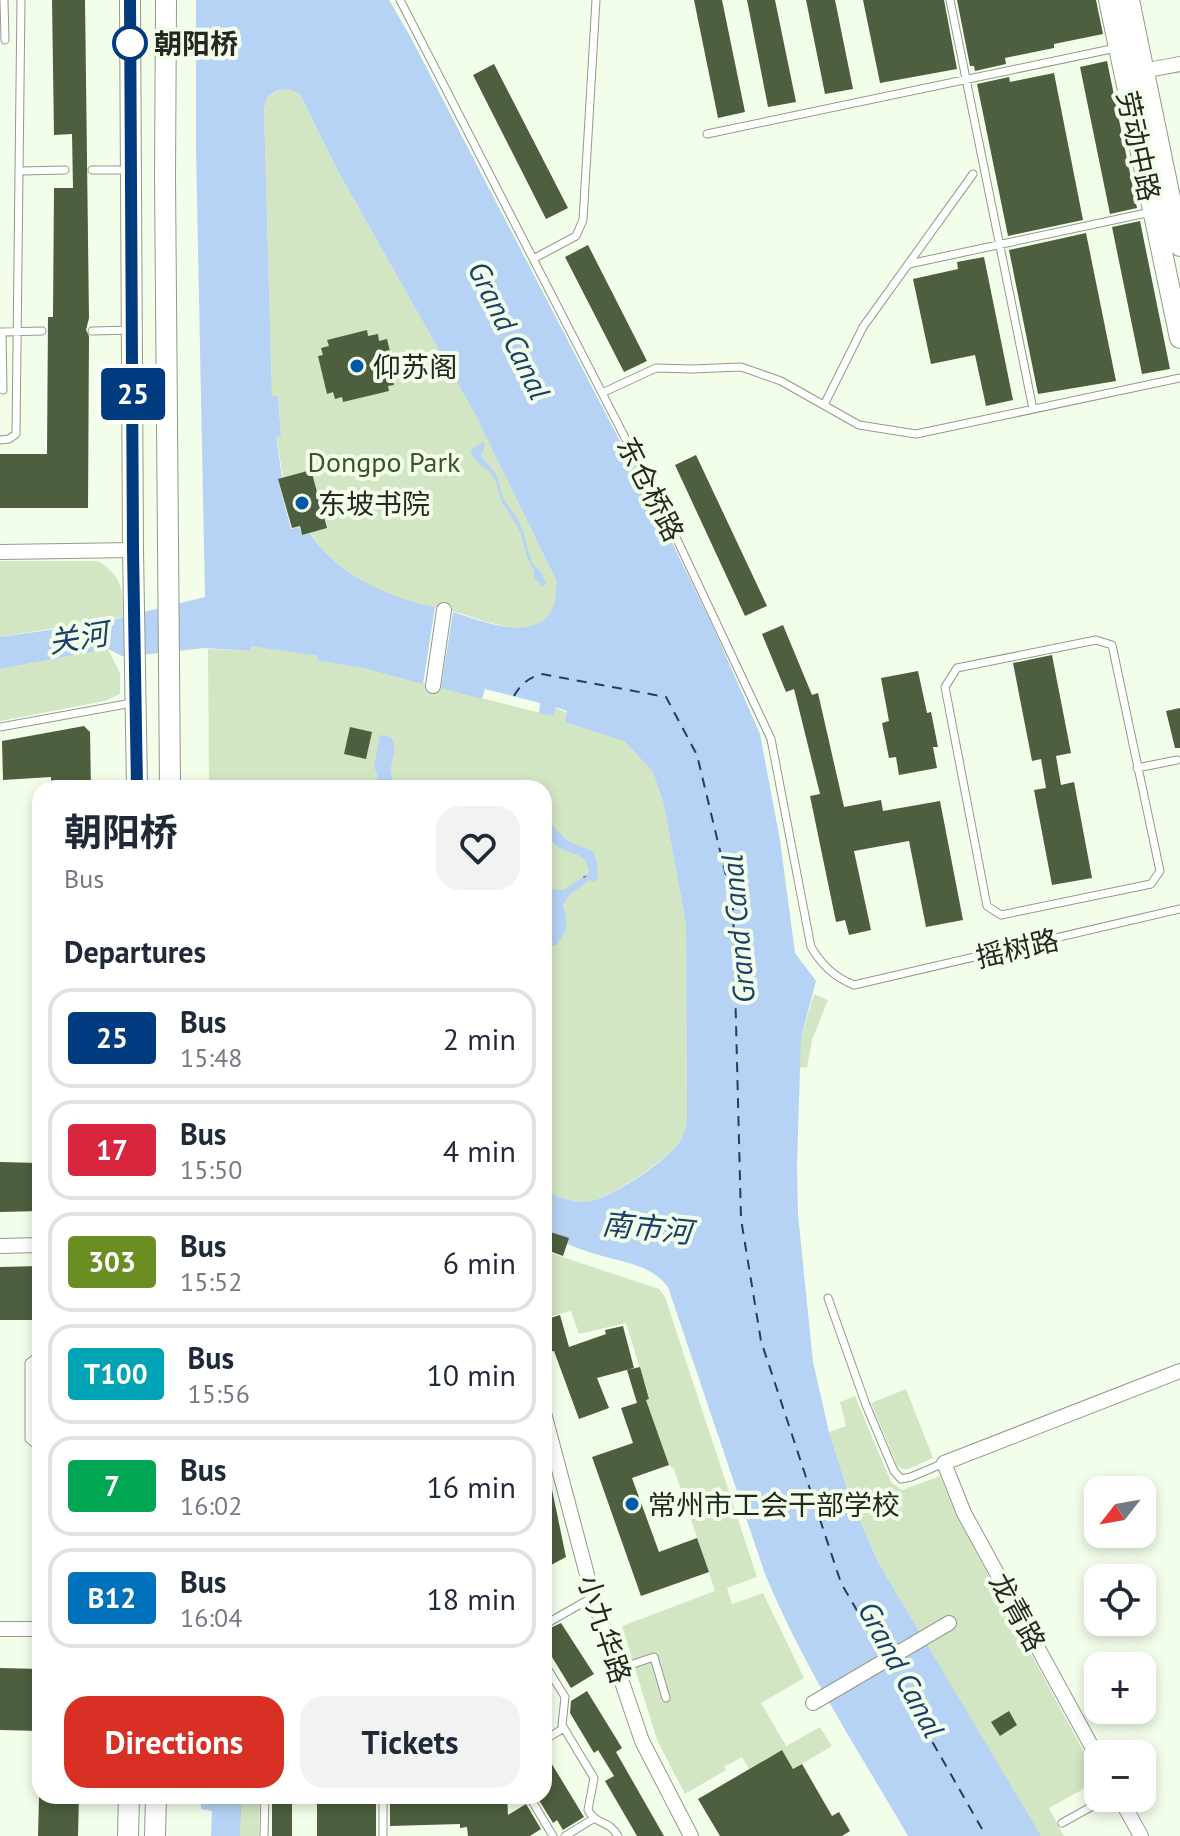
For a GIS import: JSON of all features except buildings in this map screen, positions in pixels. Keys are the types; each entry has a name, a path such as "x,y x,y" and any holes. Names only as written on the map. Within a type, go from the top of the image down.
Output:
{"main road":[{"path":"130,0 137,780"},
{"path":"166,0 170,780"},
{"name":"劳动中路","path":"1109,0 1180,338"},
{"name":"劳动中路","path":"1129,0 1180,246"},
{"path":"128,1836 129,1804"},
{"path":"155,1836 156,1804"}],"street":[{"path":"1142,71 1180,64"},
{"path":"0,552 133,550"},
{"path":"433,686 444,610"},
{"path":"0,1246 32,1245"},
{"path":"944,1463 1180,1371"},
{"name":"龙青路","path":"944,1463 964,1513 1088,1740"},
{"name":"小九华路","path":"552,1469 642,1741 691,1836"},
{"path":"813,1703 949,1623"},
{"path":"0,1629 32,1629"},
{"path":"1128,1812 1141,1836"}],"lane":[{"path":"4,0 3,40 21,40"},
{"path":"0,440 16,434 21,0"},
{"name":"东仓桥路","path":"400,0 673,531 771,739 811,947 819,961 838,978 854,985"},
{"path":"533,259 576,236 583,220 596,0"},
{"path":"950,0 1033,409"},
{"path":"707,134 1119,47"},
{"path":"21,171 65,170"},
{"path":"92,170 131,170"},
{"path":"824,405 863,327 973,174"},
{"path":"907,265 1153,211"},
{"path":"92,331 133,330"},
{"path":"3,390 1,332 42,331"},
{"path":"602,393 656,368 741,367 781,381 859,425 916,434 1180,378"},
{"path":"1096,640 1112,645 1137,768 1160,871 1151,884 1001,915 987,906 945,687 957,668 1096,640"},
{"path":"0,727 137,702"},
{"path":"1137,768 1177,760"},
{"name":"摇树路","path":"854,985 1180,909"},
{"path":"828,1298 866,1405 894,1471 901,1479 944,1463"},
{"path":"32,1361 29,1363 29,1439 32,1441"},
{"path":"552,1620 593,1597"},
{"path":"618,1669 654,1657 666,1698"},
{"path":"552,1676 565,1697 562,1725 594,1778 588,1810 593,1819 612,1826 618,1836"},
{"path":"552,1735 564,1728"},
{"path":"264,1836 265,1804"},
{"path":"383,1804 383,1836"},
{"path":"534,1804 553,1836"},
{"path":"1062,1823 1084,1811"},
{"path":"565,1836 593,1819"}],"path":[{"path":"584,876 588,882"}],"green space":[{"name":"Dongpo Park","path":"286,88 301,96 339,173 475,414 556,580 551,613 536,626 506,626 396,598 341,566 311,533 302,535 300,526 292,528 278,479 283,477 276,436 281,436 278,397 272,397 264,109 268,96"},
{"path":"0,561 98,561 120,584 123,617 0,637"},
{"path":"250,645 318,656 318,660 367,669 553,716 555,707 624,741 653,772 664,805 686,924 687,1124 680,1141 662,1159 634,1180 590,1201 580,1202 552,1194 552,780 209,780 208,649 249,651"},
{"path":"108,649 120,673 120,694 105,701 0,721 0,669"},
{"path":"814,994 828,1000 812,1040 807,1068 799,1067 801,1038"},
{"path":"552,1254 659,1289 665,1297 757,1577 727,1588 732,1604 763,1593 804,1678 761,1703 786,1746 820,1727 832,1746 793,1769 782,1750 749,1769 742,1757 685,1794 657,1740 622,1626 715,1591 674,1469 669,1465 646,1400 649,1398 626,1323 579,1334 571,1311 552,1316"},
{"path":"906,1389 933,1458 906,1470 898,1467 871,1403"},
{"path":"855,1396 891,1482 902,1490 940,1476 956,1515 1084,1752 1084,1789 1049,1808 1064,1836 1041,1836 879,1564 851,1501 829,1432 846,1426 840,1402"},
{"path":"242,1804 260,1804 259,1836 240,1836"}],"water":[{"path":"196,0 389,0 664,526 760,734 780,840 795,953 816,981 801,1038 798,1215 813,1362 829,1432 851,1501 879,1564 1041,1836 908,1836 814,1675 765,1574 668,1287 643,1268 552,1237 552,1193 580,1202 604,1197 663,1159 680,1141 687,1124 686,924 664,805 653,772 624,741 565,722 567,711 556,707 553,716 539,713 540,703 485,689 482,699 441,688 453,612 505,626 522,628 536,625 548,616 554,602 556,580 475,414 339,173 301,96 293,91 281,90 268,96 264,109 272,396 278,397 281,436 276,437 282,477 278,480 291,529 299,527 302,535 310,533 334,560 365,582 400,598 435,607 423,684 317,660 318,656 251,646 250,651 204,648 124,657 108,649 0,669 0,637 99,623 205,597"},
{"path":"483,442 485,446 481,456 496,474 504,500 516,516 532,563 542,573 546,584 542,586 534,578 521,533 502,502 496,482 471,453"},
{"path":"380,735 391,737 394,752 392,780 376,780 378,775 374,767"},
{"path":"552,824 566,839 594,853 598,878 569,895 563,905 565,930 556,945 552,945 552,889 564,890 589,873 583,858 552,841"},
{"path":"201,1804 242,1804 240,1836 211,1836 212,1811 201,1809"}],"ferry route":[{"path":"514,696 525,682 542,674 666,697 697,755 733,905 741,1219 761,1341 841,1583 883,1655"},
{"path":"888,1664 986,1836"}],"bus line":[{"name":"25","path":"130,0 137,780"}],"place":[{"name":"朝阳桥","path":"130,43"},
{"name":"仰苏阁","path":"357,366"},
{"name":"东坡书院","path":"302,503"},
{"name":"常州市工会干部学校","path":"632,1504"}],"water label":[{"name":"Grand Canal","path":"510,330"},
{"name":"关河","path":"78,637"},
{"name":"Grand Canal","path":"737,929"},
{"name":"南市河","path":"647,1227"},
{"name":"Grand Canal","path":"902,1669"}]}
